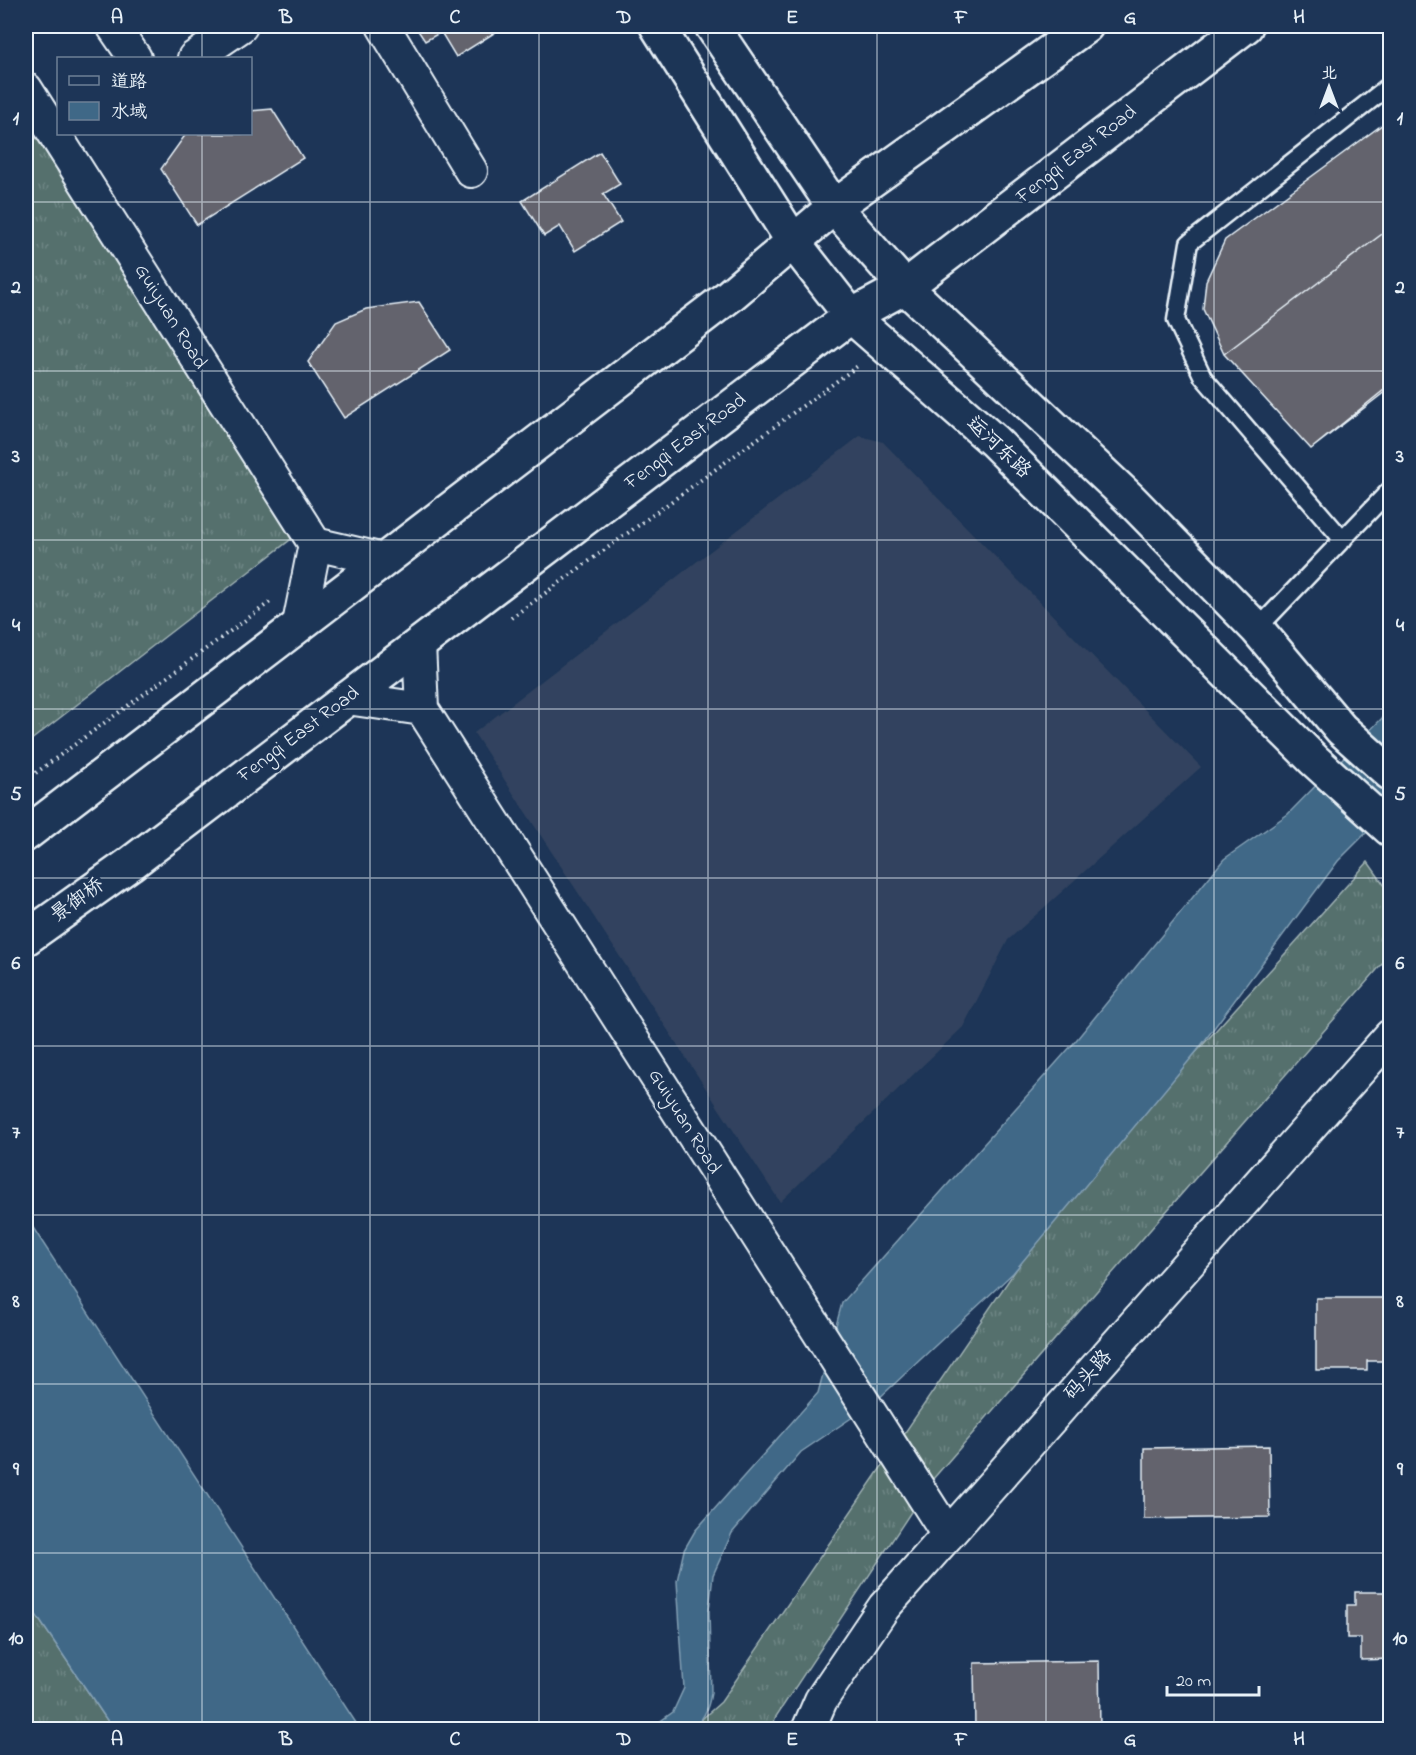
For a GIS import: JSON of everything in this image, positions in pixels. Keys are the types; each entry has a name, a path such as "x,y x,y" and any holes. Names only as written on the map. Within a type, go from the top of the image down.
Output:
{"main road":[{"name":"运河东路","path":"657,26 794,243 851,316 994,441 1314,760 1390,829"},
{"path":"712,26 834,207 905,287 1129,498 1257,629 1341,729 1390,773"},
{"path":"26,834 719,304 834,207 1086,26"},
{"name":"Fengqi East Road","path":"130,864 851,316 905,287 1246,26"},
{"name":"景御桥","path":"26,938 130,864"}],"street":[{"path":"113,26 134,57"},
{"path":"195,57 241,26"},
{"path":"383,26 471,171"},
{"name":"Guiyuan Road","path":"26,89 312,559"},
{"path":"299,624 312,559 384,560"},
{"name":"Guiyuan Road","path":"419,644 422,709 948,1535"},
{"path":"347,698 422,709"},
{"name":"码头路","path":"808,1730 821,1700 884,1607 1390,1036"}],"lane":[{"path":"1343,540 1203,377 1176,320 1189,243 1390,85"},
{"path":"1257,629 1390,490"}],"path":[{"path":"508,621 885,346"},
{"path":"26,780 312,559"}],"shaded area":[{"path":"860,436 883,442 1201,767 1008,940 963,1027 780,1202 474,733"}],"green space":[{"path":"45,117 312,523 26,744 26,129"},
{"path":"1368,862 1390,893 1390,955 932,1480 775,1718 773,1729 694,1730 703,1718 721,1702 1067,1195"},
{"path":"26,1600 113,1729 26,1729"}],"water":[{"path":"1390,710 1390,809 1338,861 1197,1051 1013,1273 875,1402 801,1452 732,1533 713,1575 709,1611 711,1693 708,1707 703,1717 690,1727 648,1730 673,1712 684,1688 677,1581 684,1550 695,1531 818,1393 842,1303 1073,1044 1224,859 1288,814"},
{"path":"26,1217 360,1729 113,1729 26,1600"}],"building":[{"path":"415,26 500,26 502,28 456,57 441,32 425,41"},
{"path":"272,109 303,158 197,225 161,169 185,135 252,135 252,111"},
{"path":"1390,119 1390,388 1311,449 1224,354 1203,309 1206,281 1225,240"},
{"path":"600,152 620,184 603,194 621,222 575,251 560,226 544,236 522,201"},
{"path":"1390,228 1390,385 1311,449 1224,354"},
{"path":"419,302 450,350 344,418 308,362 336,322 366,309"},
{"path":"1316,1298 1390,1298 1390,1361 1367,1361 1367,1370 1316,1370"},
{"path":"1269,1446 1270,1517 1144,1519 1144,1448"},
{"path":"1355,1592 1390,1592 1390,1659 1361,1660 1361,1638 1347,1638 1347,1605 1355,1605"},
{"path":"1099,1661 1100,1730 975,1730 974,1663"}]}
